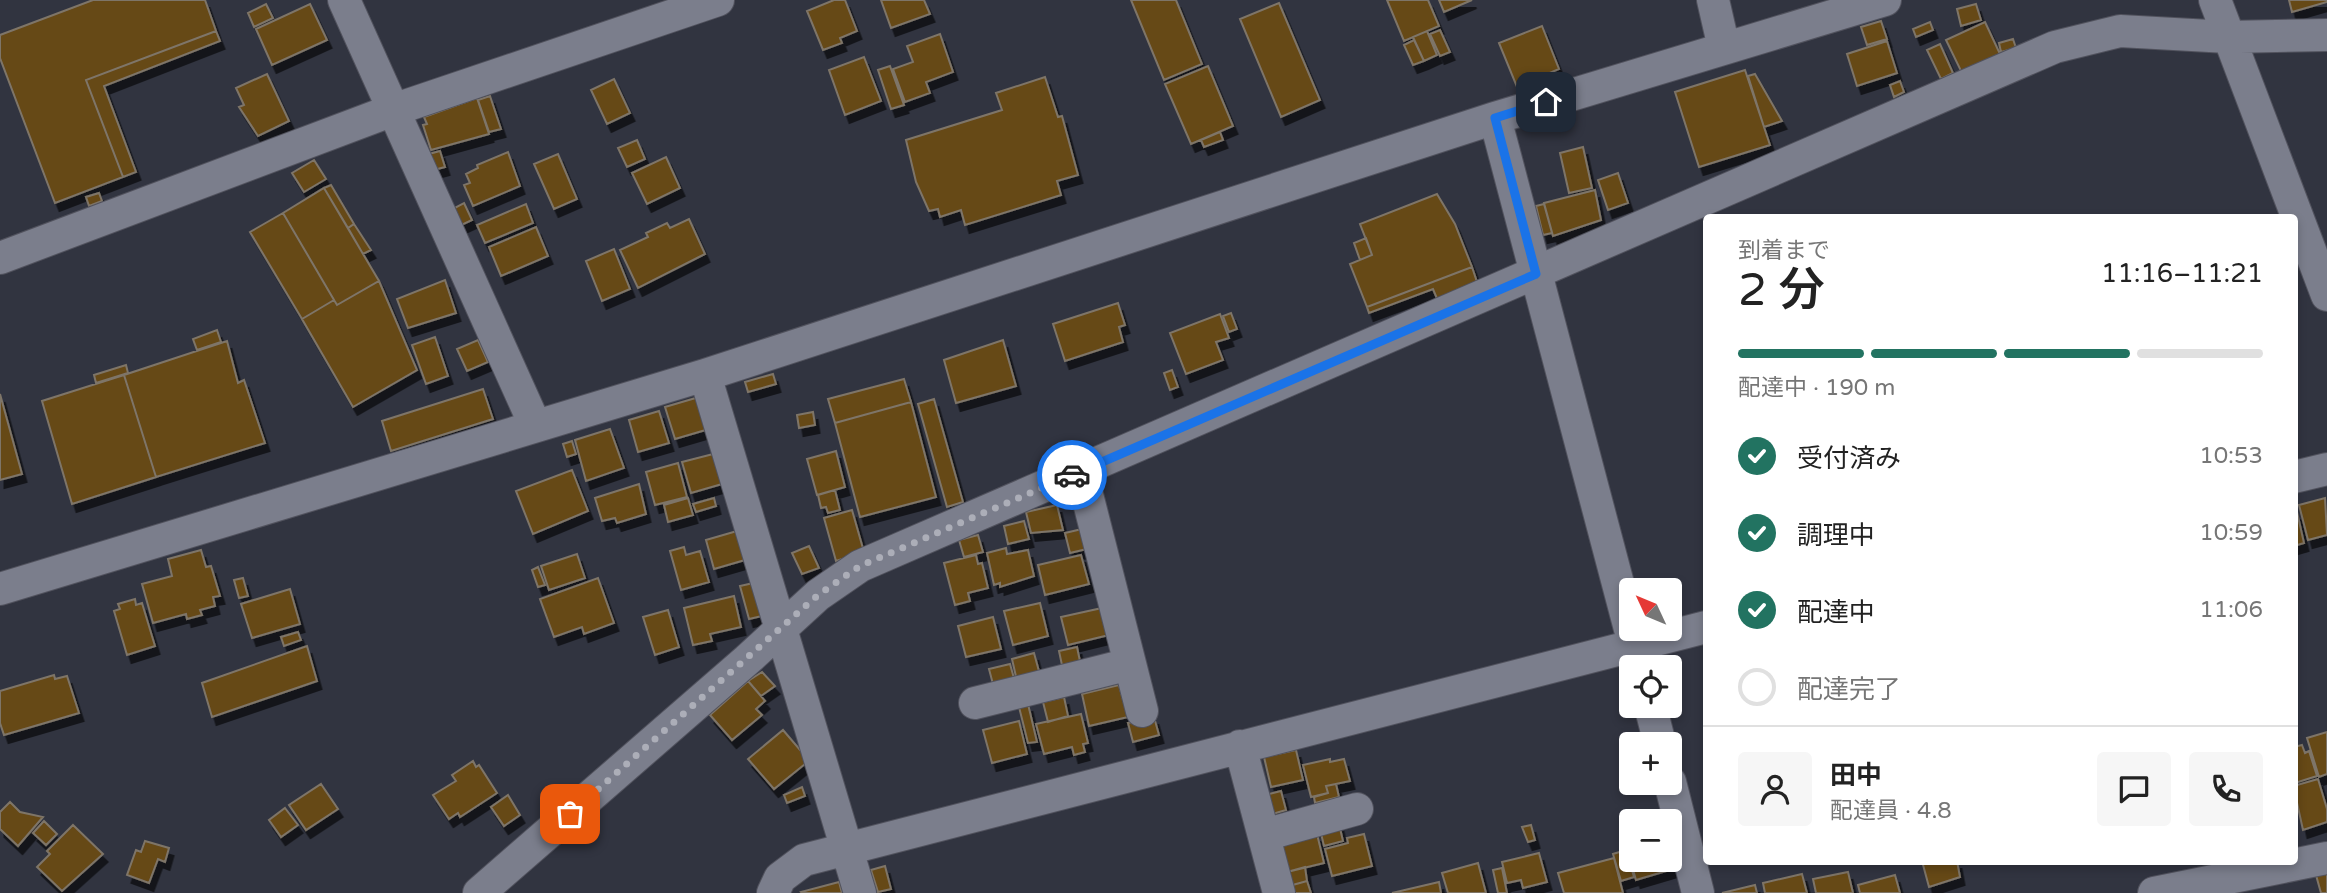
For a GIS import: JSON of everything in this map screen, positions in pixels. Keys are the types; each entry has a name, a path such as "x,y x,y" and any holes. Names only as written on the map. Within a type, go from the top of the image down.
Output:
{"street":[{"path":"344,0 534,425"},
{"path":"0,258 393,110 718,0"},
{"path":"1713,0 1724,48"},
{"path":"0,589 705,375 1495,118 1885,0"},
{"path":"2215,0 2296,214"},
{"path":"490,890 818,595 860,566 2055,47 2120,31 2228,37 2327,35"},
{"path":"1495,118 1637,655"},
{"path":"2298,219 2327,295"},
{"path":"705,375 860,893"},
{"path":"2298,476 2327,468"},
{"path":"1081,471 1142,710"},
{"path":"1639,655 1703,628"},
{"path":"774,893 780,878 804,860 1240,746 1619,660"},
{"path":"975,703 1130,664"},
{"path":"1240,746 1279,893"},
{"path":"1673,795 1698,893"},
{"path":"1264,835 1357,809"},
{"path":"2298,864 2327,858"},
{"path":"2154,893 2292,865"}],"building":[{"path":"93,0 205,0 216,31 86,80 123,177 55,203 0,58 0,35"},
{"path":"834,0 845,0 857,31 840,38 842,43 823,50 807,11"},
{"path":"881,0 924,0 930,14 891,28"},
{"path":"1131,0 1176,0 1202,64 1164,80"},
{"path":"1387,0 1428,0 1439,26 1404,41"},
{"path":"1439,0 1472,0 1444,12"},
{"path":"2289,0 2327,0 2327,2 2292,12"},
{"path":"1279,3 1320,100 1281,117 1240,19"},
{"path":"266,4 273,18 254,27 248,13"},
{"path":"310,4 327,40 272,65 256,29"},
{"path":"1976,4 1981,20 1961,26 1957,9"},
{"path":"1881,21 1887,39 1867,45 1861,27"},
{"path":"1930,22 1933,30 1916,37 1913,29"},
{"path":"1985,22 2000,54 1962,73 1946,40"},
{"path":"1542,26 1559,69 1517,87 1499,43"},
{"path":"1440,30 1450,52 1440,56 1430,34"},
{"path":"216,31 220,41 104,86 136,172 123,177 86,80"},
{"path":"1427,31 1437,55 1424,61 1413,37"},
{"path":"940,34 953,72 926,82 930,93 905,102 893,69 913,62 907,46"},
{"path":"2013,39 2016,48 2001,52 1999,43"},
{"path":"1414,40 1424,61 1413,65 1404,45"},
{"path":"1887,41 1897,73 1857,86 1847,54"},
{"path":"1940,44 1953,73 1941,79 1927,50"},
{"path":"864,57 881,101 845,115 829,70"},
{"path":"890,66 904,105 891,109 878,70"},
{"path":"1208,66 1233,126 1191,144 1165,84"},
{"path":"1745,70 1770,145 1699,167 1675,92"},
{"path":"267,74 289,121 258,136 239,107 244,105 236,88"},
{"path":"1755,74 1782,121 1764,127 1748,76"},
{"path":"1045,77 1058,117 1062,116 1078,175 1057,181 1061,195 965,225 961,210 940,217 938,209 929,211 916,182 906,140 1002,110 996,93"},
{"path":"614,79 630,113 607,124 591,90"},
{"path":"1900,81 1904,92 1894,97 1890,85"},
{"path":"490,96 501,129 489,132 478,100"},
{"path":"477,98 489,134 431,150 423,125 427,124 424,117"},
{"path":"1220,132 1223,140 1204,147 1201,140"},
{"path":"637,140 645,159 627,167 618,148"},
{"path":"1583,147 1592,188 1569,193 1560,153"},
{"path":"440,151 445,167 430,171 425,155"},
{"path":"508,152 520,186 473,206 464,185 470,183 466,174 478,168 477,165"},
{"path":"558,154 577,199 554,209 534,164"},
{"path":"666,157 680,188 647,204 632,173"},
{"path":"314,160 326,179 304,192 292,173"},
{"path":"1618,173 1628,203 1608,210 1598,180"},
{"path":"331,185 354,224 348,228 324,188"},
{"path":"324,188 379,281 337,305 283,213"},
{"path":"1595,190 1601,220 1553,236 1544,203"},
{"path":"99,193 102,201 89,206 86,197"},
{"path":"1437,194 1455,224 1472,267 1367,307 1350,264 1372,255 1360,224"},
{"path":"464,203 472,220 455,228 447,212"},
{"path":"526,204 533,223 485,243 477,225"},
{"path":"1544,204 1552,233 1543,235 1536,206"},
{"path":"283,213 334,300 302,319 250,232"},
{"path":"689,219 705,254 638,288 620,250 648,237 646,233 667,223 670,228"},
{"path":"354,224 371,250 363,254 348,228"},
{"path":"536,227 548,256 501,276 489,247"},
{"path":"1366,238 1372,255 1360,260 1354,243"},
{"path":"614,249 630,289 602,301 586,261"},
{"path":"1472,267 1478,285 1438,301 1433,289 1369,313 1367,307"},
{"path":"445,280 456,313 408,328 397,299"},
{"path":"379,281 417,370 353,407 302,319 334,300 337,305"},
{"path":"1118,303 1125,325 1119,327 1123,342 1065,361 1053,324"},
{"path":"1231,313 1237,329 1229,332 1223,316"},
{"path":"1220,314 1229,338 1216,342 1223,360 1186,374 1170,333"},
{"path":"217,330 221,342 197,350 193,339"},
{"path":"435,337 448,376 426,384 412,345"},
{"path":"478,340 488,362 467,371 457,349"},
{"path":"1003,340 1016,386 956,403 944,360"},
{"path":"227,341 238,383 244,380 265,443 156,477 124,375"},
{"path":"126,365 128,373 96,383 94,375"},
{"path":"1172,370 1178,387 1170,390 1164,373"},
{"path":"773,374 776,384 748,392 745,382"},
{"path":"124,375 156,477 72,504 42,401"},
{"path":"904,379 911,402 835,423 828,399"},
{"path":"483,389 493,419 391,451 382,421"},
{"path":"0,394 22,474 0,480"},
{"path":"699,397 709,429 675,439 665,407"},
{"path":"934,399 963,502 947,507 918,404"},
{"path":"911,402 936,497 860,517 835,423"},
{"path":"659,411 669,443 638,452 629,420"},
{"path":"813,412 815,425 799,428 797,415"},
{"path":"610,429 624,468 586,481 575,440"},
{"path":"572,441 576,454 567,457 563,444"},
{"path":"836,451 845,487 817,495 807,459"},
{"path":"721,452 729,482 691,493 682,462"},
{"path":"678,463 687,497 655,505 646,472"},
{"path":"572,470 588,511 533,534 516,491"},
{"path":"639,484 646,514 617,523 615,518 602,521 595,498"},
{"path":"835,490 840,510 828,513 826,507 821,508 818,495"},
{"path":"688,498 693,515 668,522 664,505"},
{"path":"714,498 716,506 696,512 693,504"},
{"path":"2325,498 2327,535 2308,540 2299,505"},
{"path":"1057,505 1063,530 1031,533 1026,512"},
{"path":"852,510 864,552 836,561 824,518"},
{"path":"2298,516 2304,543 2298,545"},
{"path":"1024,521 1029,539 1008,544 1004,526"},
{"path":"1086,528 1091,548 1070,553 1065,533"},
{"path":"737,531 745,560 714,569 706,540"},
{"path":"978,535 983,552 964,557 959,540"},
{"path":"809,546 819,568 802,574 792,553"},
{"path":"684,547 686,555 700,551 709,582 681,590 670,551"},
{"path":"1006,548 1007,554 1028,550 1034,576 1000,587 1000,583 994,585 987,553"},
{"path":"201,550 206,567 211,566 220,596 213,597 215,606 200,610 202,615 187,619 186,614 153,623 142,584 172,576 168,559"},
{"path":"577,554 585,578 549,590 541,566"},
{"path":"976,555 978,564 982,563 988,588 968,593 970,601 955,605 944,563"},
{"path":"1081,555 1089,584 1045,595 1038,565"},
{"path":"538,567 545,585 538,587 532,570"},
{"path":"243,578 248,596 239,598 234,580"},
{"path":"598,578 614,623 584,634 582,627 554,637 540,599"},
{"path":"758,582 766,615 749,619 740,586"},
{"path":"290,589 300,624 252,638 241,604"},
{"path":"734,596 741,627 710,634 712,641 693,645 684,608"},
{"path":"135,599 136,605 142,603 155,646 127,655 114,611 120,609 118,604"},
{"path":"1040,603 1048,636 1013,645 1004,611"},
{"path":"1102,608 1109,635 1068,645 1061,617"},
{"path":"668,610 679,647 655,655 643,617"},
{"path":"993,617 1001,649 966,657 958,626"},
{"path":"298,632 301,640 284,646 281,637"},
{"path":"307,646 317,681 212,717 202,683"},
{"path":"1077,647 1081,666 1063,670 1059,651"},
{"path":"1034,653 1040,675 1017,681 1012,659"},
{"path":"1010,664 1015,682 994,688 989,669"},
{"path":"762,672 775,686 761,696 748,681"},
{"path":"54,675 55,679 67,676 79,713 4,735 0,723 0,691"},
{"path":"748,681 765,701 756,709 762,715 732,740 710,715"},
{"path":"1119,685 1128,717 1089,726 1082,694"},
{"path":"1064,697 1068,716 1048,722 1043,702"},
{"path":"1028,704 1037,742 1028,743 1019,707"},
{"path":"1081,714 1088,743 1083,744 1085,752 1074,755 1072,747 1044,754 1036,724"},
{"path":"1154,717 1159,735 1133,742 1128,723"},
{"path":"1019,721 1027,754 992,763 983,730"},
{"path":"783,730 807,758 805,764 774,789 748,759"},
{"path":"2327,732 2327,774 2319,777 2307,738"},
{"path":"2302,745 2305,753 2309,751 2317,776 2298,782 2298,746"},
{"path":"1296,750 1303,780 1271,787 1264,757"},
{"path":"1330,759 1330,762 1344,759 1350,781 1326,786 1328,793 1311,797 1303,765"},
{"path":"473,761 476,767 479,765 497,793 460,817 458,813 449,819 433,795 456,781 452,775"},
{"path":"2318,779 2327,809 2327,822 2303,830 2298,807 2298,785"},
{"path":"321,784 338,809 306,830 289,805"},
{"path":"1336,784 1339,797 1315,803 1314,797 1328,793 1326,786"},
{"path":"802,787 805,796 787,803 784,795"},
{"path":"1281,791 1286,810 1269,815 1265,795"},
{"path":"508,795 520,815 504,826 491,807"},
{"path":"10,802 20,812 43,817 18,846 0,829 0,812"},
{"path":"285,808 298,825 281,837 269,820"},
{"path":"44,821 57,834 46,845 33,833"},
{"path":"1339,824 1343,841 1324,846 1320,829"},
{"path":"73,825 103,854 62,891 37,867 50,854 47,851"},
{"path":"1531,825 1535,840 1528,842 1522,827"},
{"path":"1317,834 1324,863 1287,872 1280,843"},
{"path":"1364,834 1372,866 1332,876 1325,849 1348,843 1347,838"},
{"path":"145,841 169,848 165,862 158,859 149,883 127,875 136,850 141,852"},
{"path":"1619,852 1619,872 1633,872 1634,877 1621,881 1613,854"},
{"path":"1539,853 1547,882 1523,888 1521,880 1507,883 1502,862"},
{"path":"1614,858 1623,893 1564,893 1558,873"},
{"path":"1478,863 1486,893 1448,893 1442,873"},
{"path":"1923,865 1958,865 1960,877 1929,887"},
{"path":"885,866 891,889 878,892 871,870"},
{"path":"1305,867 1307,881 1289,886 1287,872"},
{"path":"1502,868 1507,893 1498,893 1493,870"},
{"path":"2327,871 2327,893 2321,893 2316,875"},
{"path":"1634,872 1663,872 1636,880"},
{"path":"1848,872 1853,893 1816,893 1813,879"},
{"path":"1802,874 1807,893 1765,893 1763,883"},
{"path":"1895,875 1900,893 1860,893 1858,885"},
{"path":"1307,881 1311,893 1291,893 1289,886"},
{"path":"839,882 842,893 801,892"},
{"path":"1439,882 1441,893 1392,893"},
{"path":"1755,885 1757,893 1722,893"}],"way so far":[{"path":"570,814 818,595 860,566 1072,475"}],"route":[{"path":"1072,475 1536,274 1495,118 1546,102"}]}
